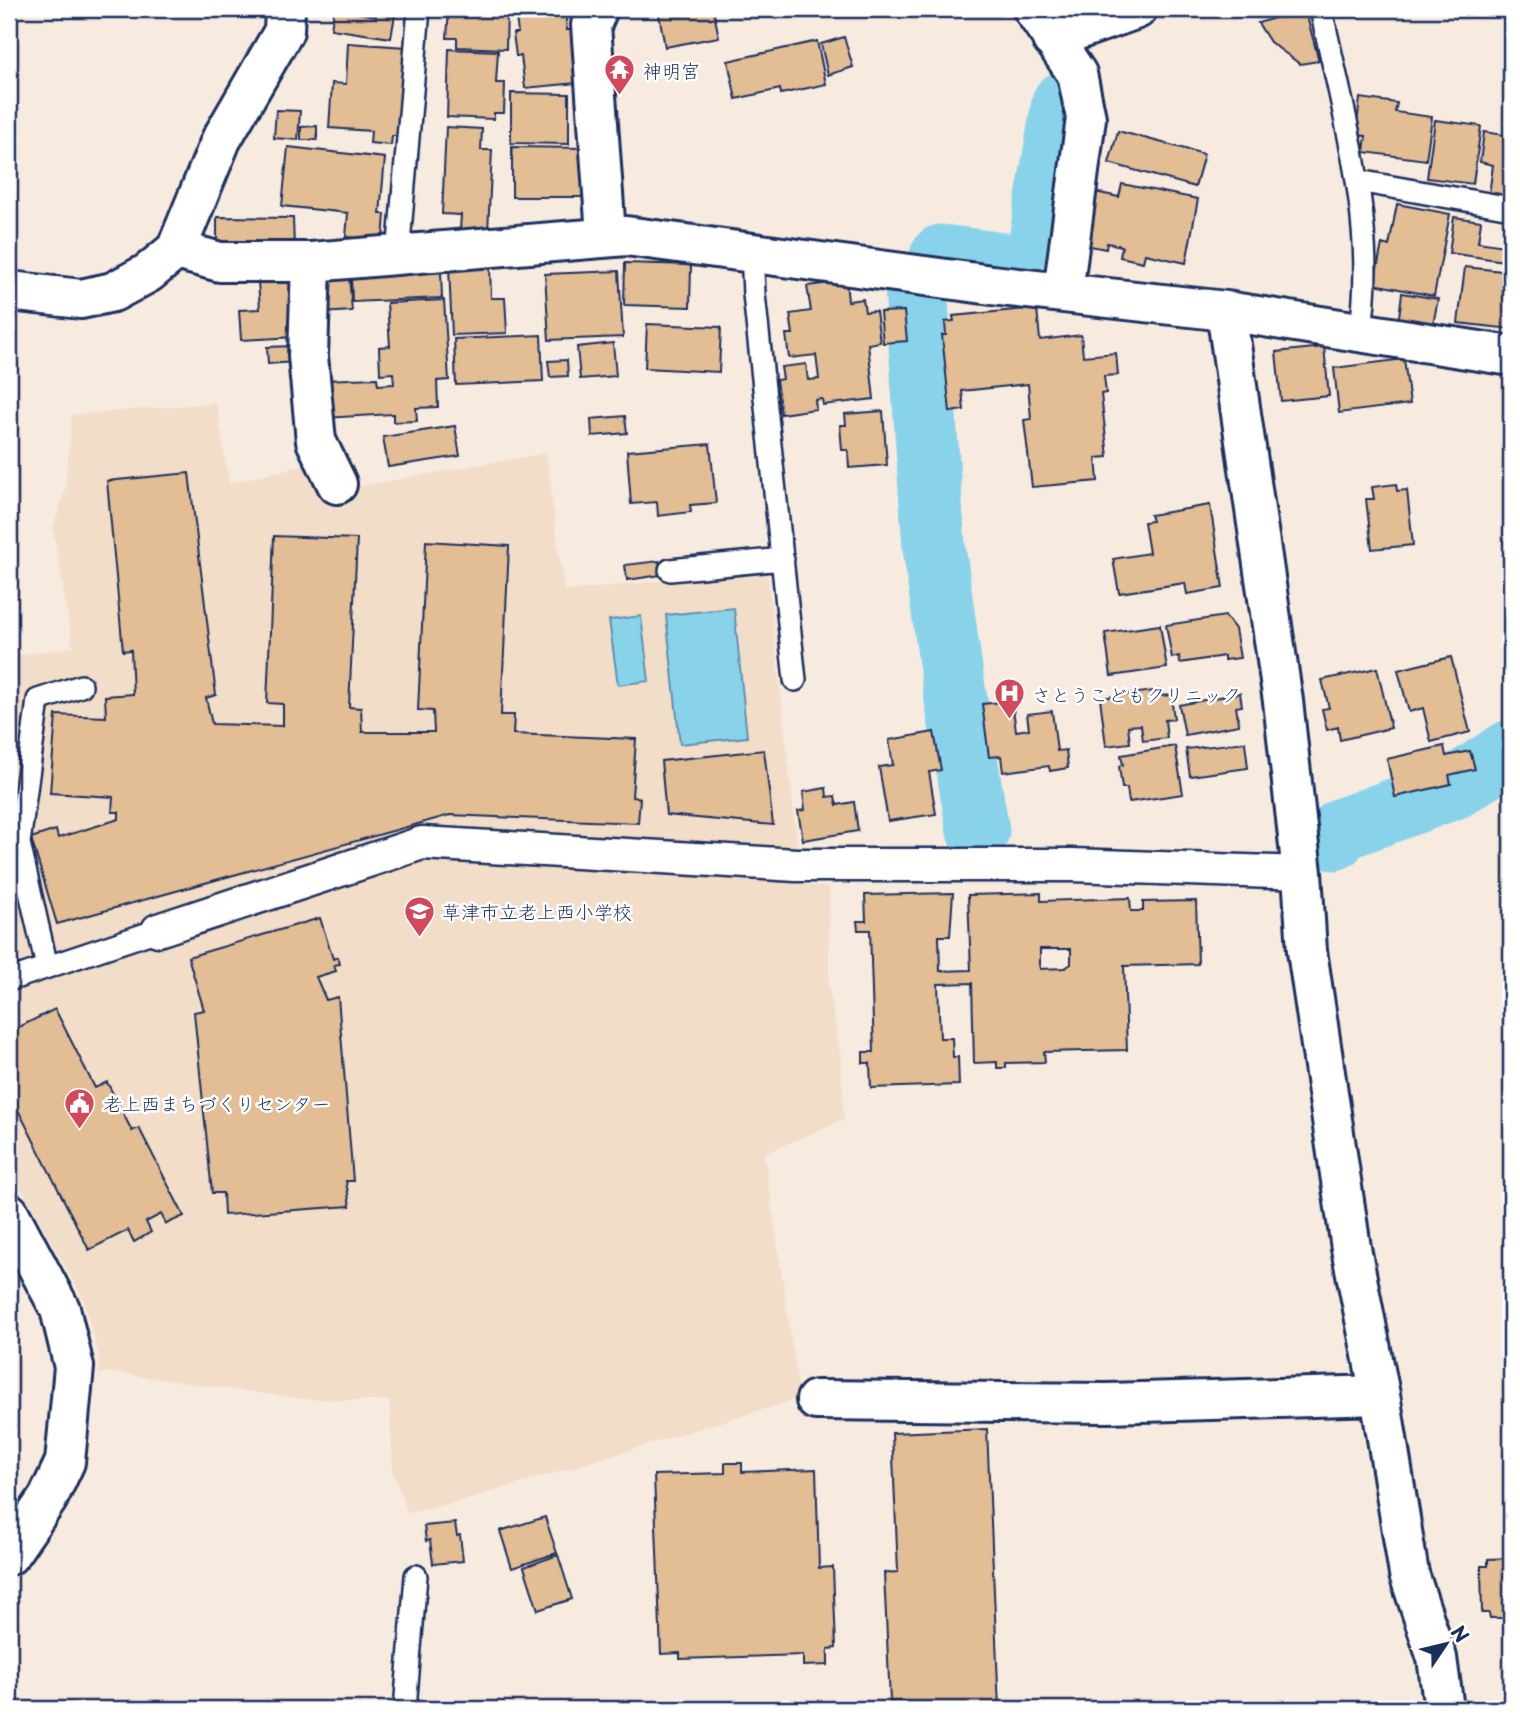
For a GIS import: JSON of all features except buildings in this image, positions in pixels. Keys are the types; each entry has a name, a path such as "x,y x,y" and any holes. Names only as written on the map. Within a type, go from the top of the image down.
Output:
{"street":[{"path":"9,291 81,299 113,292 148,273 176,250 221,140 284,31 285,9"},
{"path":"598,9 591,25 606,236"},
{"path":"1062,292 1086,118 1077,74 1042,24 1137,9"},
{"path":"176,250 220,262 311,262 606,236 752,251 1226,312 1511,356"},
{"path":"311,262 308,356 316,441 337,484"},
{"path":"1226,312 1283,701 1303,873 1307,951 1351,1248 1380,1395 1409,1574 1437,1658 1444,1709"},
{"path":"158,930 422,843 796,865 1072,865 1303,873"},
{"path":"9,1213 61,1310 74,1367 65,1462 48,1498 9,1555"},
{"path":"816,1400 874,1398 1107,1403 1380,1395"}],"lane":[{"path":"398,255 419,9"},
{"path":"1321,9 1357,181 1367,289 1360,334"},
{"path":"1357,181 1511,208"},
{"path":"752,251 754,294 795,680"},
{"path":"670,570 782,559"},
{"path":"47,967 19,843 38,700 81,686"},
{"path":"9,979 158,930"},
{"path":"405,1709 416,1576"}],"shaded area":[{"name":"草津市立老上西小学校","path":"216,403 229,483 318,462 349,488 546,453 564,591 767,570 797,842 789,884 829,887 829,988 840,1053 844,1119 764,1154 800,1398 462,1501 408,1513 393,1472 390,1401 302,1399 109,1372 99,1374 99,1355 82,1296 9,1167 9,672 12,656 73,647 53,528 65,490 72,415"}],"water":[{"path":"734,608 747,737 680,744 666,615"},
{"path":"641,616 649,681 618,685 609,620"}],"waterway":[{"path":"941,256 1029,267 1037,259 1063,103"},
{"path":"916,287 934,547 978,831"},
{"path":"1334,839 1342,829 1454,788 1511,751"}],"place":[{"name":"神明宮","path":"620,97"},
{"name":"さとうこどもクリニック","path":"1009,721"},
{"name":"草津市立老上西小学校","path":"419,938"},
{"name":"老上西まちづくりセンター","path":"80,1130"}]}
